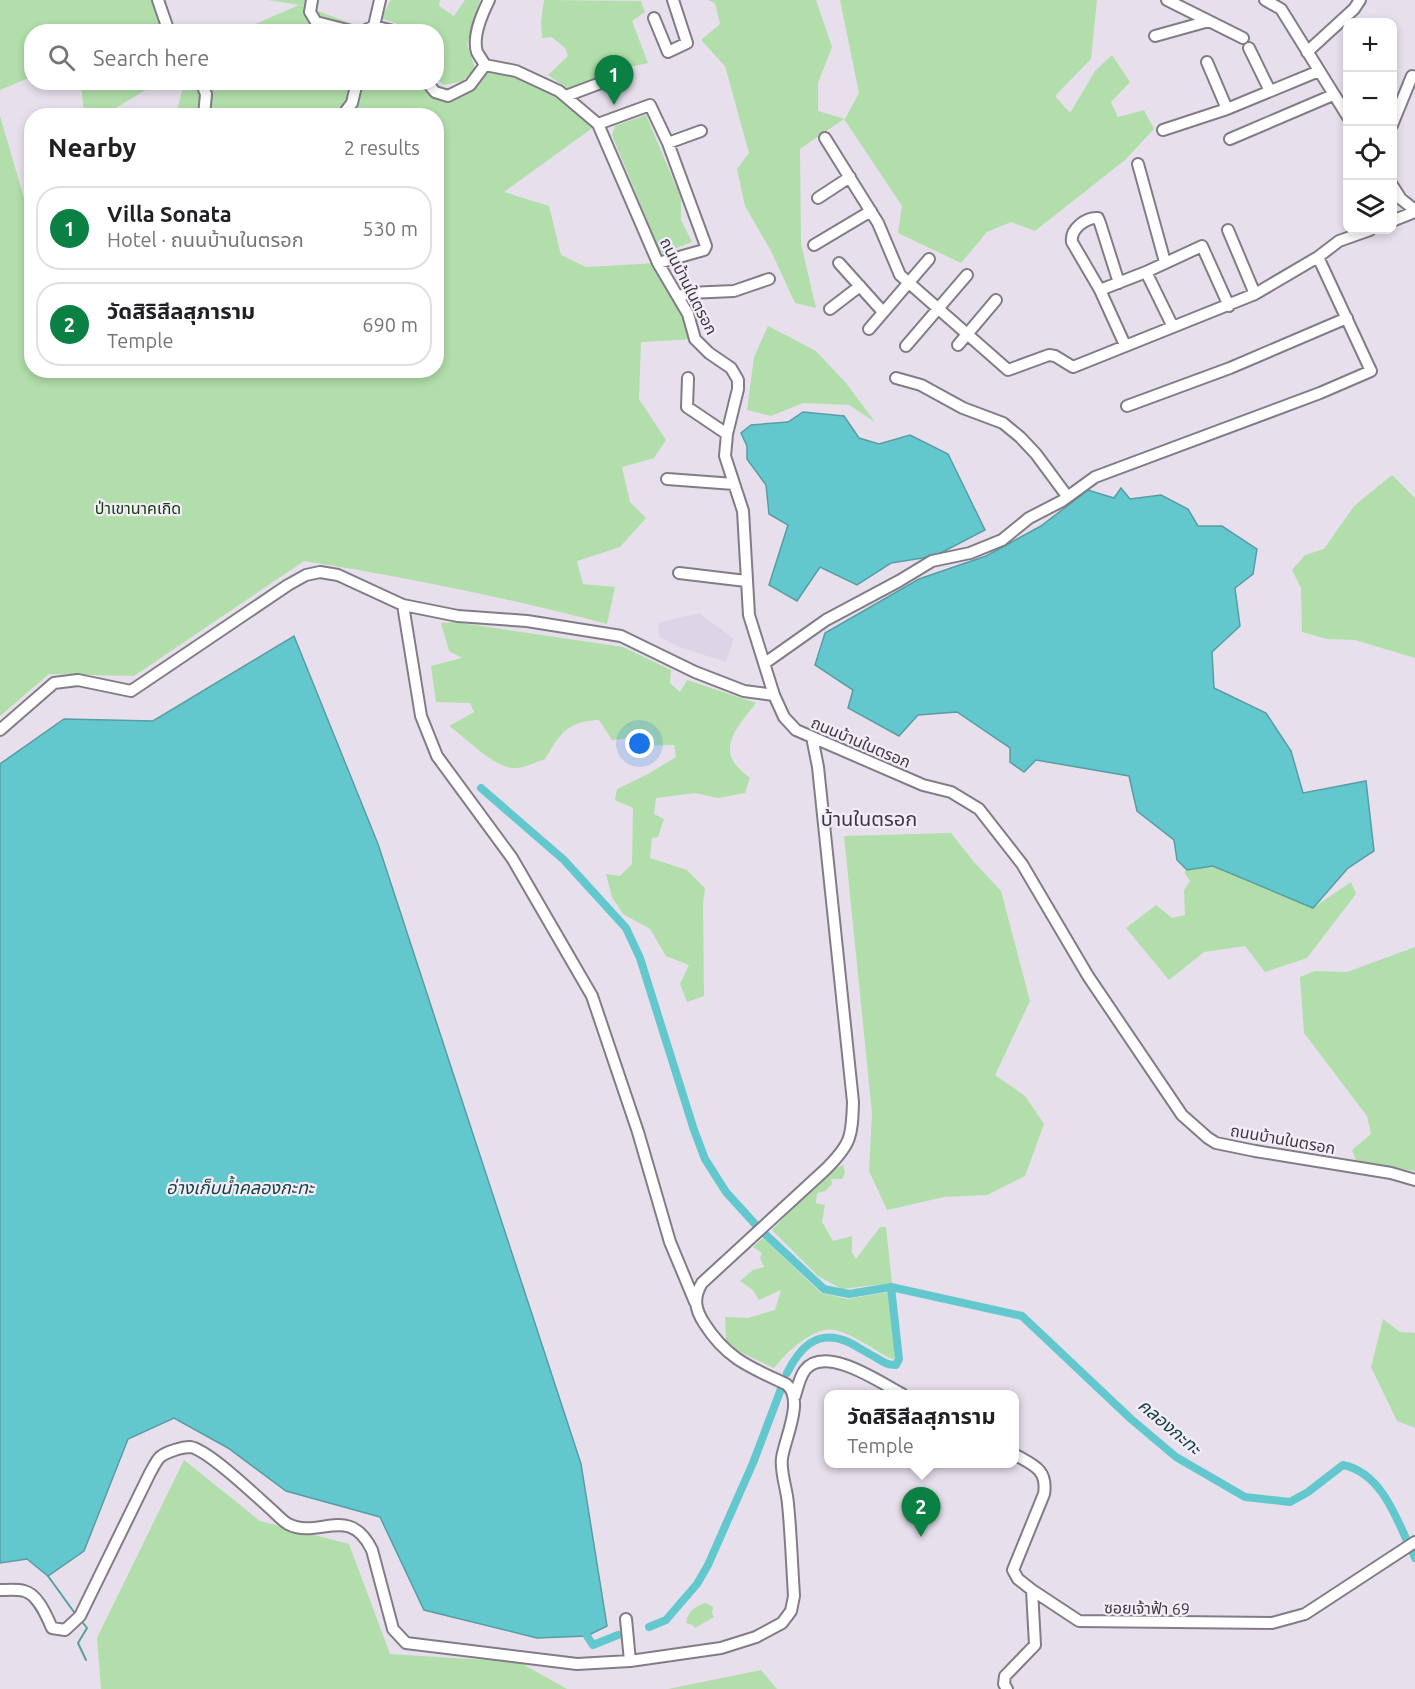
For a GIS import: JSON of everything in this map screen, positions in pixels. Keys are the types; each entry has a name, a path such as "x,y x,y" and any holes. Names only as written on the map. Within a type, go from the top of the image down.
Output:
{"street":[{"path":"158,0 166,24"},
{"path":"312,0 310,12 316,22 324,24"},
{"path":"374,24 380,0"},
{"path":"433,90 448,96 470,85 485,64 477,51 477,36 481,17 489,0"},
{"path":"654,18 668,52 687,43 673,0"},
{"path":"1167,0 1246,43 1270,91"},
{"path":"1265,0 1281,9 1343,111"},
{"path":"1307,52 1354,9 1360,0"},
{"path":"1155,36 1209,21"},
{"path":"1207,62 1227,109"},
{"name":"ถนนบ้านในตรอก","path":"485,64 516,71 559,91 598,124 658,263 687,314 695,339 709,353 731,368 738,380 725,456 743,511 749,615 774,694 784,717 796,730 923,784 951,792 979,809 1022,864 1088,976 1182,1115 1208,1138 1216,1143 1255,1151 1392,1173 1415,1180"},
{"path":"1163,130 1227,109 1319,71"},
{"path":"1397,113 1412,76"},
{"path":"566,96 614,78"},
{"path":"204,90 205,108"},
{"path":"348,108 355,90"},
{"path":"1230,139 1333,95"},
{"path":"598,124 650,105 668,143 706,246 704,250 658,263"},
{"path":"668,143 701,131"},
{"path":"825,138 878,222 900,275 1008,370 1049,355 1073,367 1255,294 1340,241 1359,234"},
{"path":"1138,164 1165,262"},
{"path":"818,198 850,177"},
{"path":"1397,193 1415,211 1397,219"},
{"path":"814,245 871,211"},
{"path":"1119,283 1098,218 1091,218 1073,232 1072,242 1100,290 1125,345"},
{"path":"1228,231 1255,294"},
{"path":"1100,290 1202,246 1229,306"},
{"path":"765,663 826,620 932,561 970,554 1002,540 1029,518 1062,501 1095,477 1320,393 1371,371 1318,256"},
{"path":"869,329 929,259"},
{"path":"839,263 883,312"},
{"path":"1146,272 1173,327"},
{"path":"906,346 967,275"},
{"path":"678,297 688,293 734,291 769,279"},
{"path":"830,309 860,286"},
{"path":"958,345 996,300"},
{"path":"1127,406 1230,368 1347,318"},
{"path":"688,378 687,407 727,434"},
{"path":"896,378 921,385 963,408 1003,423 1036,454 1067,496"},
{"path":"667,479 734,484"},
{"path":"0,730 54,683 78,680 131,691 306,575 320,572 338,574 403,605 458,616 527,621 621,636 695,672 744,691 774,694"},
{"path":"679,573 746,581"},
{"path":"403,605 421,716 433,746 512,858 592,996 638,1132 670,1242 700,1317 721,1348 745,1365 786,1384 795,1396"},
{"path":"695,1302 696,1292 702,1283 840,1155 852,1131 853,1101 818,767 812,736"},
{"path":"0,1590 25,1591 33,1597 52,1629 65,1630 80,1616 160,1457 189,1447 214,1460 288,1524 305,1528 343,1525 358,1530 367,1539 372,1550 393,1629 406,1642 577,1664 630,1661 721,1648 756,1637 782,1623 791,1611 794,1596 788,1502 782,1461 794,1413 795,1396 805,1370 818,1361 844,1364 893,1390"},
{"name":"ซอยเจ้าฟ้า 69","path":"1019,1457 1038,1467 1046,1481 1044,1494 1012,1570 1018,1579 1032,1590 1079,1621 1272,1623 1305,1614 1415,1542"},
{"path":"1007,1689 1004,1684 1005,1676 1035,1645 1032,1590"},
{"path":"626,1619 630,1661"}],"shaded area":[{"path":"699,613 734,639 726,662 679,647 659,637 658,623"}],"green space":[{"path":"0,0 164,0 160,24 24,24 24,80 0,90"},
{"path":"268,0 311,0 311,6 301,5 353,24 255,24 299,5"},
{"path":"391,0 440,0 439,6 454,16 465,0 480,0 467,44 475,68 463,81 444,85 444,24 398,24 381,18"},
{"path":"544,0 641,1 645,12 632,21 648,63 617,70 568,89 548,75 568,56 565,48 552,37 542,38 541,21"},
{"path":"708,0 816,0 832,47 818,83 818,111 845,119 859,93 840,0 1097,0 1091,59 1055,96 1070,113 1095,71 1112,55 1130,82 1111,102 1118,117 1144,110 1154,129 1125,160 1035,231 1011,222 987,232 961,263 898,233 902,206 844,119 800,149 801,244 816,308 795,303 771,251 745,206 737,169 749,153 725,66 701,40 720,24 715,3"},
{"name":"ป่าเขานาคเกิด","path":"489,65 516,71 598,124 504,192 549,206 561,255 586,267 658,263 695,339 641,342 639,399 666,440 654,458 622,467 630,502 646,518 620,547 577,561 583,584 615,587 607,624 457,589 304,561 134,676 49,674 0,716 0,116 24,198 24,378 444,378 444,108 178,108 182,90 437,90 439,92 464,88"},
{"path":"82,90 146,90 116,108 83,108"},
{"path":"646,115 681,198 681,220 692,242 661,254 612,135 615,126"},
{"path":"768,326 816,351 846,383 875,422 849,405 803,403 771,416 747,410 754,357"},
{"path":"1392,475 1415,498 1415,658 1355,640 1327,639 1302,632 1301,588 1292,570 1305,555 1324,549 1354,506"},
{"path":"454,622 623,647 671,670 670,683 680,692 687,680 756,703 735,732 730,749 731,757 736,765 750,778 745,793 718,798 695,793 656,798 654,814 664,819 658,837 652,838 650,858 687,870 705,888 703,904 704,996 687,1002 680,984 689,965 666,956 650,929 623,914 612,897 606,874 620,876 632,864 633,808 615,800 617,789 676,757 674,745 632,746 630,738 612,740 599,720 572,726 555,742 545,759 527,766 509,767 491,759 449,726 474,712 470,703 436,702 431,666 462,658 449,651 441,623"},
{"path":"951,833 1001,891 1030,1001 995,1075 1025,1096 1044,1124 1025,1176 987,1195 944,1197 887,1210 869,1171 872,1113 844,836"},
{"path":"1212,866 1313,908 1351,882 1356,894 1307,958 1265,972 1245,946 1204,952 1169,980 1126,928 1156,905 1172,918 1185,915 1184,890 1190,881 1184,872"},
{"path":"1415,947 1415,1171 1357,1162 1352,1150 1371,1134 1367,1116 1304,1033 1300,977 1315,971 1347,972"},
{"path":"843,1165 845,1173 842,1179 831,1179 832,1184 825,1191 817,1193 816,1203 825,1205 822,1222 833,1241 852,1236 852,1252 856,1259 880,1227 886,1227 892,1283 842,1289 818,1276 772,1230 827,1173"},
{"path":"763,1238 821,1293 848,1299 888,1292 894,1360 835,1330 827,1330 810,1336 785,1355 774,1368 738,1351 726,1341 725,1317 748,1318 775,1310 781,1290 759,1300 753,1290 740,1281 753,1270 764,1267 760,1258 762,1253 753,1247"},
{"path":"1383,1319 1400,1332 1415,1333 1415,1428 1397,1421 1371,1367"},
{"path":"184,1460 260,1521 349,1544 390,1654 519,1662 567,1689 101,1689 97,1638"},
{"path":"706,1603 713,1607 714,1617 695,1628 686,1623 688,1615 693,1610"},
{"path":"761,1670 777,1689 668,1689"}],"water":[{"path":"803,412 844,416 859,438 879,444 910,435 948,454 985,530 935,556 891,563 857,585 820,567 797,601 769,585 788,525 769,514 766,485 747,459 747,446 741,433 751,425 788,422"},
{"path":"1121,488 1130,499 1161,495 1188,509 1198,526 1222,526 1257,549 1253,574 1235,588 1240,626 1212,652 1214,688 1266,713 1291,751 1303,793 1366,781 1374,851 1348,868 1313,908 1213,866 1187,870 1177,860 1174,840 1137,811 1129,776 1036,760 1024,772 1010,762 1010,748 957,712 918,715 899,736 848,708 853,690 815,665 825,633 919,579 986,556 1041,526 1088,490 1114,498"},
{"name":"อ่างเก็บน้ำคลองกะทะ","path":"294,636 378,844 581,1464 607,1626 587,1636 537,1638 424,1610 380,1517 286,1491 228,1448 174,1418 128,1439 84,1551 48,1576 27,1559 0,1563 0,764 64,719 153,721"}],"waterway":[{"path":"481,788 564,860 626,928 640,958 705,1159 726,1192 755,1224"},
{"name":"คลองกะทะ","path":"766,1235 824,1289 849,1294 891,1287 1022,1316 1131,1419 1176,1457 1245,1497 1290,1502 1308,1492 1343,1465 1355,1469 1375,1484 1383,1494 1407,1541"},
{"name":"คลองกะทะ","path":"787,1373 803,1349 817,1340 826,1338 846,1341 885,1363 896,1365 899,1359 891,1287"},
{"path":"649,1627 666,1620 697,1584 708,1565 753,1463 781,1389"},
{"name":"คลองกะทะ","path":"1413,1553 1415,1558"},
{"path":"48,1576 74,1612"},
{"path":"83,1623 87,1628 78,1643 86,1660"},
{"path":"587,1636 593,1645 618,1635"}],"place":[{"name":"Villa Sonata","path":"614,105"},
{"name":"วัดสิริสีลสุภาราม","path":"921,1537"}],"district":[{"name":"บ้านในตรอก","path":"869,818"}]}
